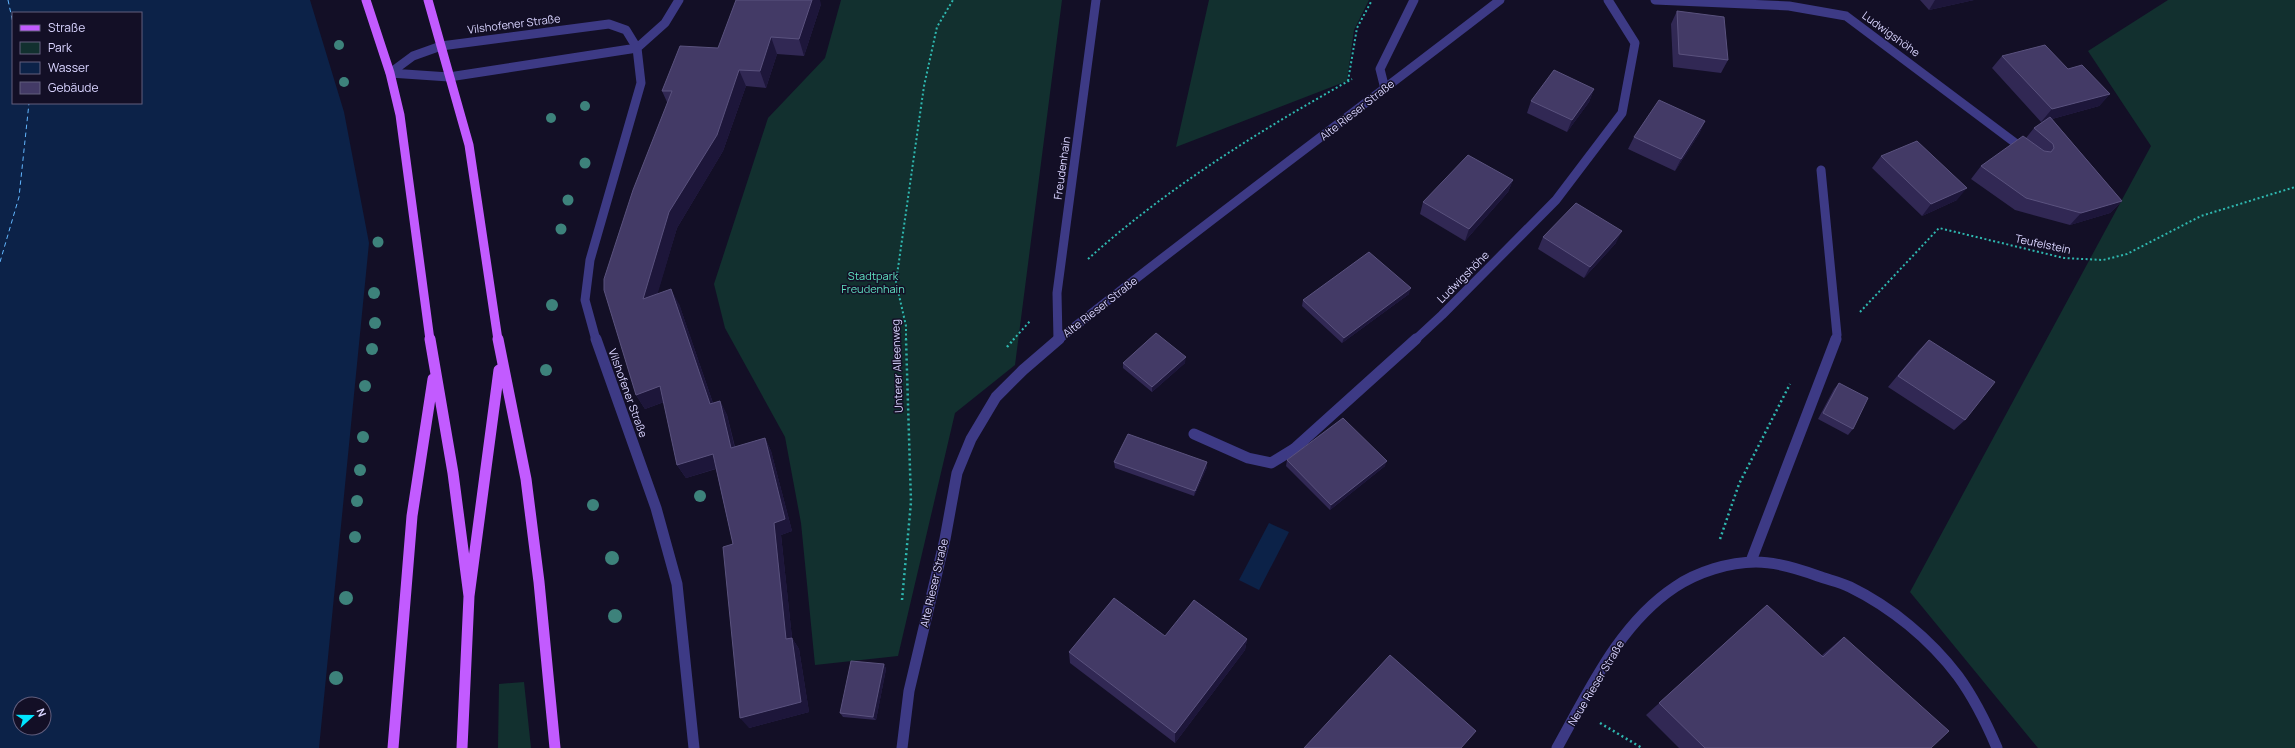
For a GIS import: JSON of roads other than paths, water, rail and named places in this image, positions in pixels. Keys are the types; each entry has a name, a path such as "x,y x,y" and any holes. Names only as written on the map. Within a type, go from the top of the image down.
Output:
{"main road":[{"path":"366,0 390,73 400,115 434,371 453,473 469,596"},
{"path":"428,0 469,145 500,362 526,479 539,582 555,748"},
{"path":"462,748 469,596 500,362"},
{"path":"393,748 412,516 434,371"}],"street":[{"path":"390,73 449,77 637,48 666,23 679,0"},
{"name":"Freudenhain","path":"1058,340 1057,293 1096,0"},
{"path":"1385,89 1380,70 1414,0"},
{"name":"Alte Rieser Straße","path":"902,748 910,691 945,539 957,473 971,439 996,397 1023,370 1058,340 1158,260 1385,89 1500,0"},
{"name":"Ludwigshöhe","path":"1194,434 1248,458 1271,463 1294,449 1442,315 1556,200 1622,113 1635,43 1608,0"},
{"name":"Ludwigshöhe","path":"1655,0 1790,6 1846,16 2030,154"},
{"name":"Vilshofener Straße","path":"390,73 413,56 441,46 608,24 626,30 637,48 641,82 590,260 585,300 596,339 656,508 677,584 694,748"},
{"path":"1751,561 1837,335 1821,170"},
{"name":"Neue Rieser Straße","path":"1557,748 1618,644 1646,611 1675,587 1708,572 1751,561 1796,569 1849,587 1893,614 1934,647 1967,690 1992,732 1997,748"}],"water":[{"path":"0,0 310,0 344,112 369,243 319,748 0,748"},
{"path":"1269,523 1289,532 1259,590 1239,580"}],"park label":[{"name":"Stadtpark Freudenhain","path":"873,282"}]}
